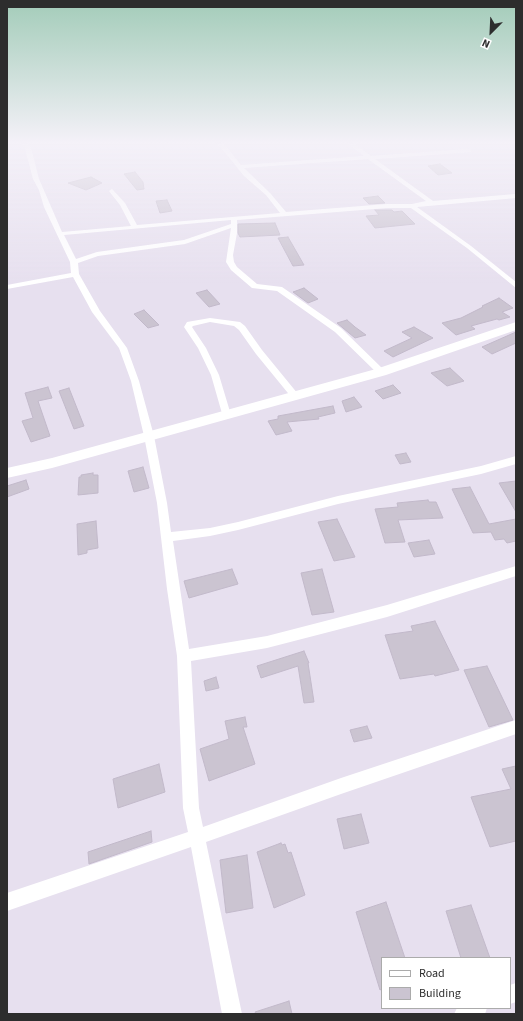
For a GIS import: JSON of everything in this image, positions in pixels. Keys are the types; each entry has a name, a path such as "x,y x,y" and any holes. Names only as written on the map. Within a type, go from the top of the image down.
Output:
{"street":[{"path":"41,189 47,207 59,234 69,250 75,268 96,312 123,348 135,380 149,436 162,503 173,588 184,656 191,808 232,1014"},
{"path":"262,189 284,214"},
{"path":"412,189 432,203"},
{"path":"112,191 123,204 136,228"},
{"path":"59,234 234,221 284,214 387,206 412,206 516,196"},
{"path":"412,206 469,247 516,286"},
{"path":"7,287 75,268 97,254 185,242 234,221"},
{"path":"234,221 230,255 230,262 234,268 255,286 279,289 338,330 381,372"},
{"path":"226,415 215,374 202,348 188,327 190,324 210,320 237,324 242,328 259,352 295,396"},
{"path":"7,473 52,463 381,372 516,326"},
{"path":"166,537 210,532 238,526 338,500 474,472 516,460"},
{"path":"184,656 267,642 388,611 457,588 516,571"},
{"path":"7,902 516,727"},
{"path":"464,1014 476,1009"}],"building":[{"path":"378,196 385,203 369,204 363,198"},
{"path":"167,200 172,211 160,213 156,201"},
{"path":"375,210 392,210 394,212 402,211 415,224 375,228 366,216 379,215"},
{"path":"275,223 280,235 240,237 238,233 238,224"},
{"path":"288,237 304,265 293,266 278,238"},
{"path":"304,288 318,299 308,303 293,292"},
{"path":"207,290 220,304 209,307 196,293"},
{"path":"499,298 513,308 502,312 510,317 471,326 475,329 456,335 442,323 461,318"},
{"path":"144,310 159,325 148,328 134,314"},
{"path":"347,320 366,335 355,338 337,323"},
{"path":"414,327 433,338 393,357 384,351 412,338 402,332"},
{"path":"516,332 516,343 492,354 482,347"},
{"path":"450,368 464,381 447,386 431,373"},
{"path":"393,385 401,393 383,399 375,391"},
{"path":"48,387 52,398 38,401 50,436 31,442 22,421 33,418 25,393"},
{"path":"69,388 84,426 74,429 59,391"},
{"path":"354,397 362,407 346,412 342,401"},
{"path":"333,406 335,413 318,417 319,419 287,422 292,431 276,435 268,421 278,419 278,416"},
{"path":"406,453 411,462 400,464 395,455"},
{"path":"143,467 149,488 134,492 128,471"},
{"path":"93,473 93,475 98,475 98,493 78,495 79,477 81,477 81,475"},
{"path":"26,480 29,489 7,497 7,486"},
{"path":"516,481 516,512 499,483"},
{"path":"470,487 489,524 516,519 516,541 507,543 504,539 495,540 491,532 473,533 452,489"},
{"path":"428,500 429,502 436,502 443,518 398,520 405,542 385,543 375,509 398,507 397,503"},
{"path":"337,519 355,557 334,561 318,522"},
{"path":"96,521 98,548 87,550 87,553 78,555 77,524"},
{"path":"429,540 435,554 414,557 408,543"},
{"path":"232,569 238,584 189,598 184,581"},
{"path":"322,569 334,612 312,615 301,573"},
{"path":"435,621 459,670 435,676 434,674 400,679 385,635 413,631 411,626"},
{"path":"304,651 309,663 314,702 304,703 298,666 261,678 257,666"},
{"path":"487,666 513,720 489,727 464,670"},
{"path":"216,677 219,688 206,691 204,681"},
{"path":"245,717 247,727 243,727 255,764 209,781 200,749 229,739 225,721"},
{"path":"367,726 372,738 354,742 350,730"},
{"path":"159,764 165,792 118,808 113,779"},
{"path":"516,766 516,841 490,847 471,797 511,789 502,769"},
{"path":"361,814 369,843 344,849 337,819"},
{"path":"151,831 152,842 89,864 88,852"},
{"path":"281,843 282,845 285,844 288,853 291,852 305,895 274,908 257,852"},
{"path":"247,855 253,908 226,913 220,860"},
{"path":"386,902 405,957 381,957 380,990 356,912"},
{"path":"471,905 490,957 461,957 446,911"},
{"path":"289,1001 292,1014 256,1014 255,1012"}]}
